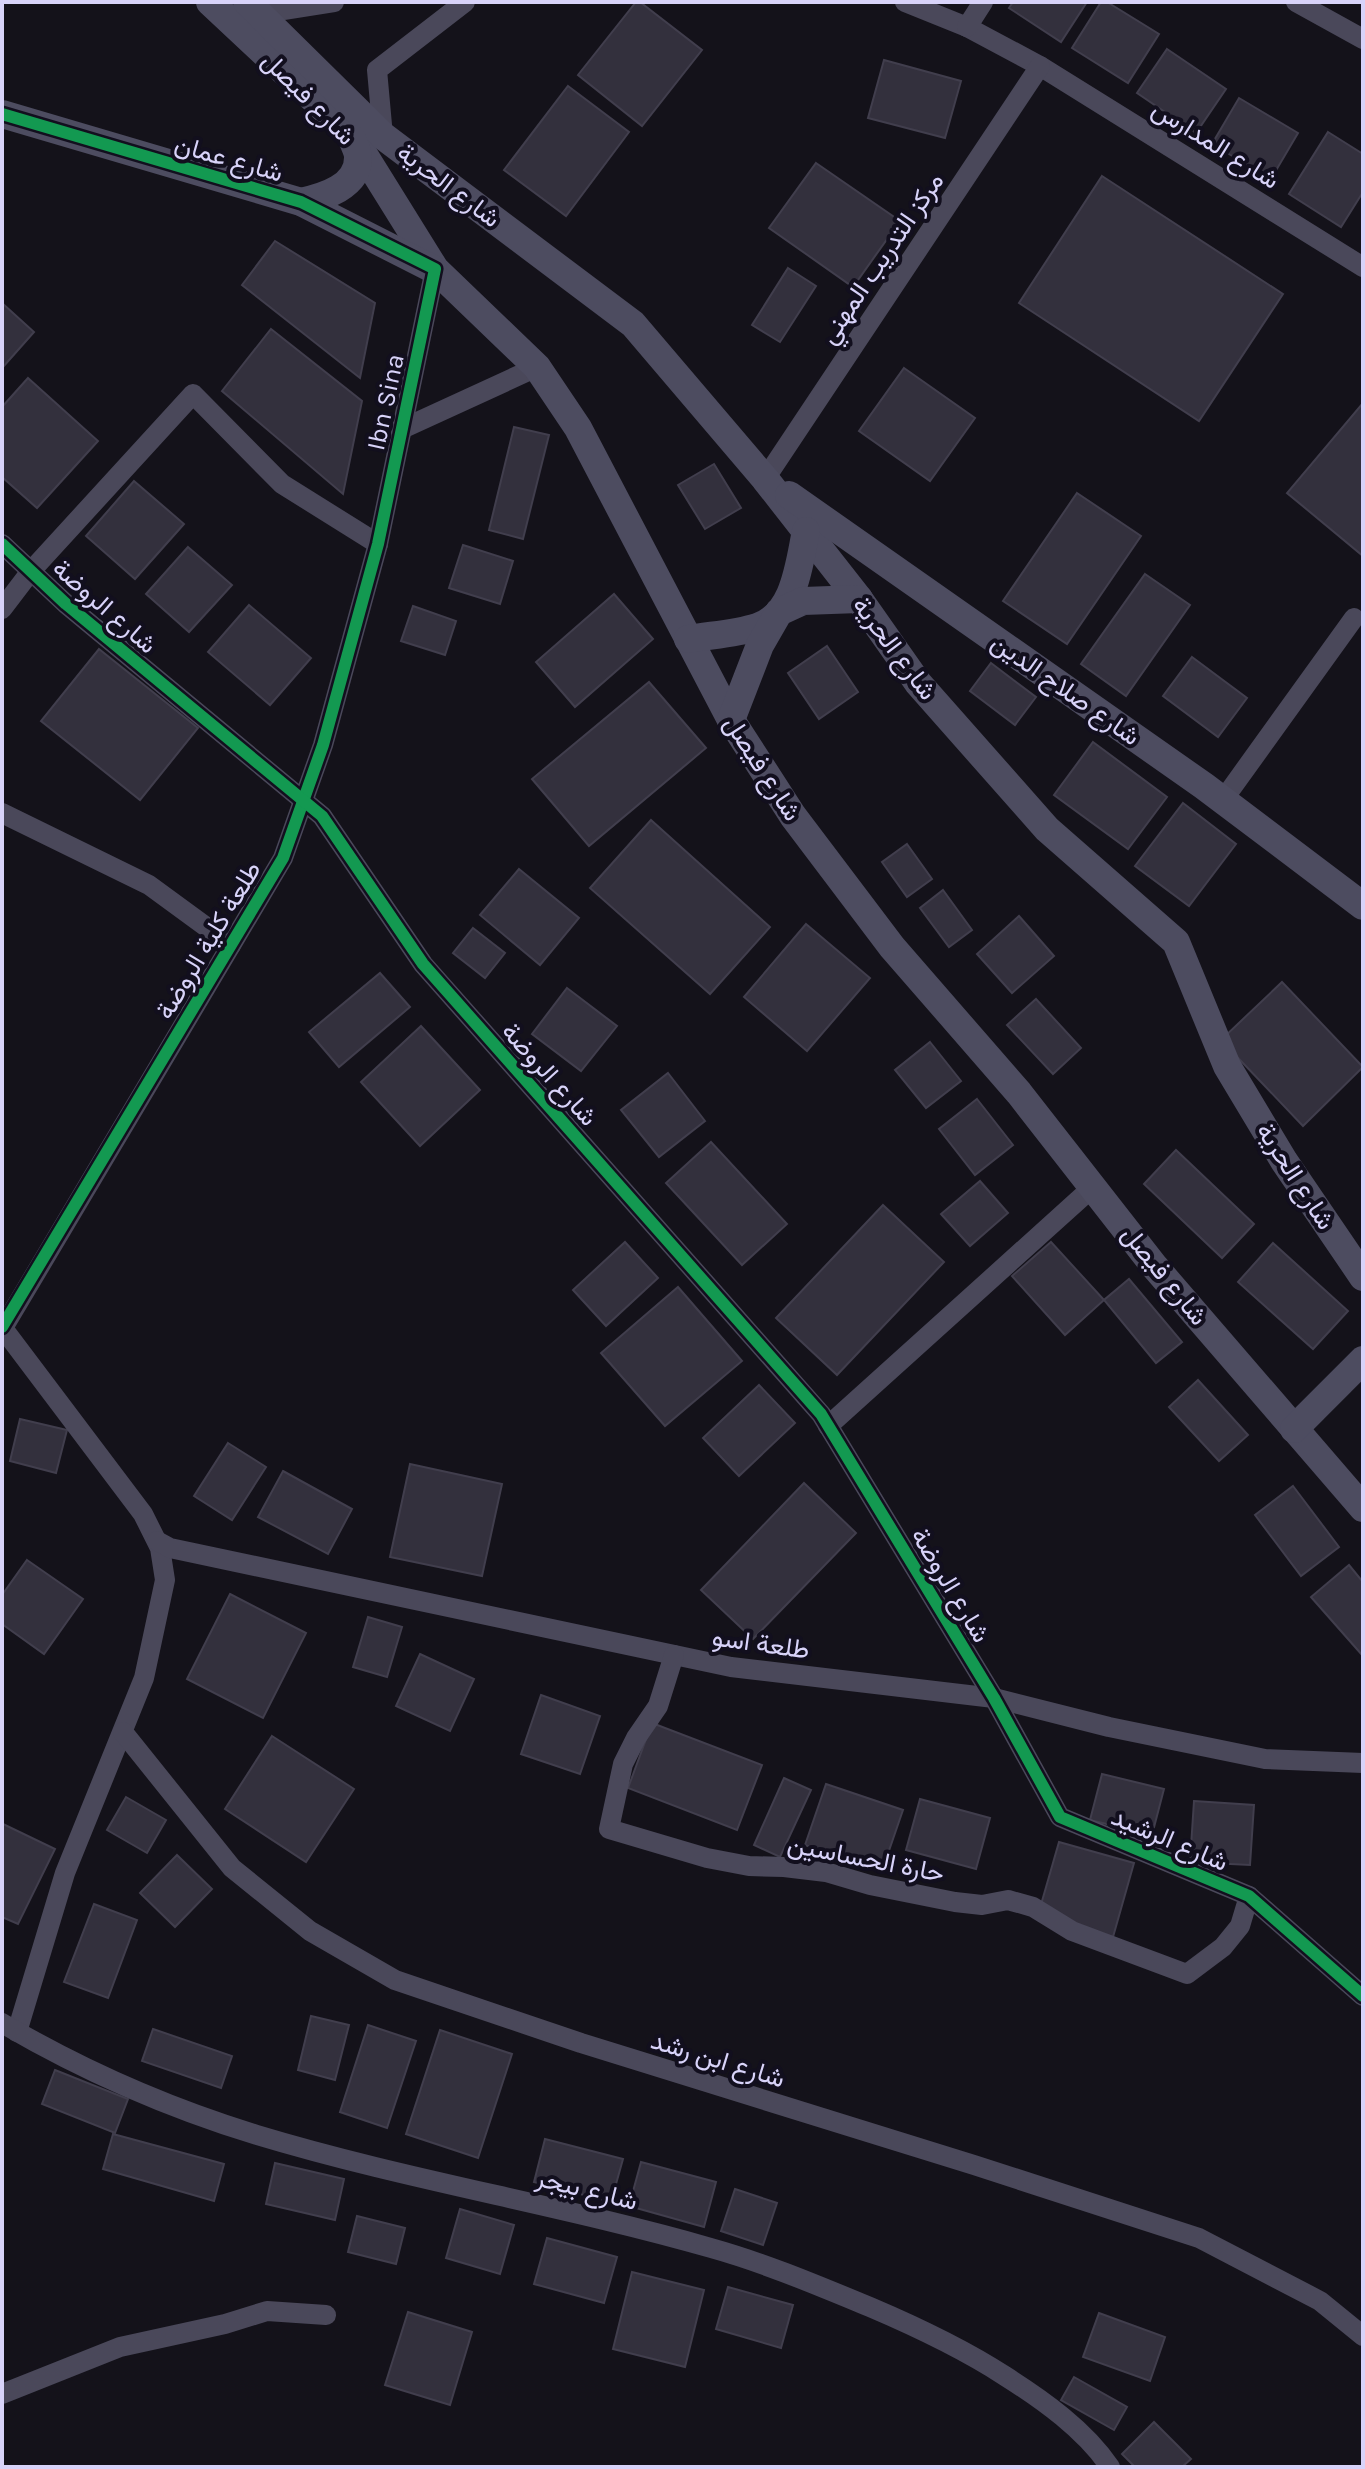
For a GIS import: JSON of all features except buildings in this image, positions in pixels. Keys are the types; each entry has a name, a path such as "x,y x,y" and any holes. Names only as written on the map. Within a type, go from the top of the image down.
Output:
{"main road":[{"name":"شارع فيصل","path":"210,2 351,134 435,269 537,367 578,428 731,720 793,816 892,947 1019,1093 1155,1267 1363,1508"},
{"name":"شارع الحرية","path":"253,8 383,136 633,324 765,479 859,599 918,683 1047,829 1176,942 1227,1066 1284,1161 1363,1277"},
{"name":"شارع عمان","path":"2,114 301,202 435,269"},
{"path":"301,202 330,196 351,179 358,159 351,134"},
{"name":"شارع صلاح الدين","path":"765,479 1223,800 1363,906"},
{"path":"731,720 760,645 792,592 806,531"},
{"path":"688,639 760,627 779,612 803,601 859,599"},
{"path":"1294,1429 1363,1360"}],"street":[{"path":"253,8 334,2"},
{"path":"383,136 377,70 465,2"},
{"name":"شارع المدارس","path":"905,2 967,27 1040,66 1363,267"},
{"path":"967,27 983,2"},
{"path":"1296,2 1363,39"},
{"name":"مركز التدريب المهني","path":"765,479 1040,66"},
{"name":"Ibn Sina","path":"378,544 435,269"},
{"path":"402,429 537,367"},
{"path":"2,609 31,571 193,394 282,484 378,544"},
{"name":"شارع الروضة","path":"2,544 78,614 322,816 423,964 821,1414 994,1698"},
{"name":"طلعة كلية الروضة","path":"2,1327 283,858 323,745 378,544"},
{"path":"1223,800 1354,618"},
{"path":"2,813 149,885 231,945"},
{"path":"828,1426 1094,1186"},
{"path":"2,1327 143,1514 157,1541 163,1563 164,1593 144,1678 65,1873 9,2027"},
{"name":"طلعة اسو","path":"157,1541 170,1548 731,1667 994,1698 1109,1727 1265,1759 1363,1763"},
{"name":"حارة الحساسين","path":"674,1655 658,1706 623,1764 609,1829 707,1858 749,1866 826,1872 870,1885 955,1902 982,1905 1008,1900 1021,1903 1072,1931 1187,1974 1223,1947 1240,1926 1249,1896"},
{"name":"شارع الرشيد","path":"994,1698 1060,1817 1249,1896 1363,1996"},
{"name":"شارع ابن رشد","path":"123,1732 232,1868 310,1931 395,1980 581,2043 1199,2238 1320,2301 1363,2336"},
{"name":"شارع بيجر","path":"9,2027 117,2082 208,2119 364,2164 578,2213 714,2249 838,2294 930,2333 981,2360 1071,2424 1110,2467"},
{"path":"2,2394 120,2347 225,2324 267,2311 326,2315"}],"cycle path":[{"path":"2,114 301,202 435,269 378,544 323,745 283,858 2,1327"},
{"path":"2,544 66,604 322,816 423,964 821,1414 994,1698 1060,1817 1249,1896 1363,1996"}]}
